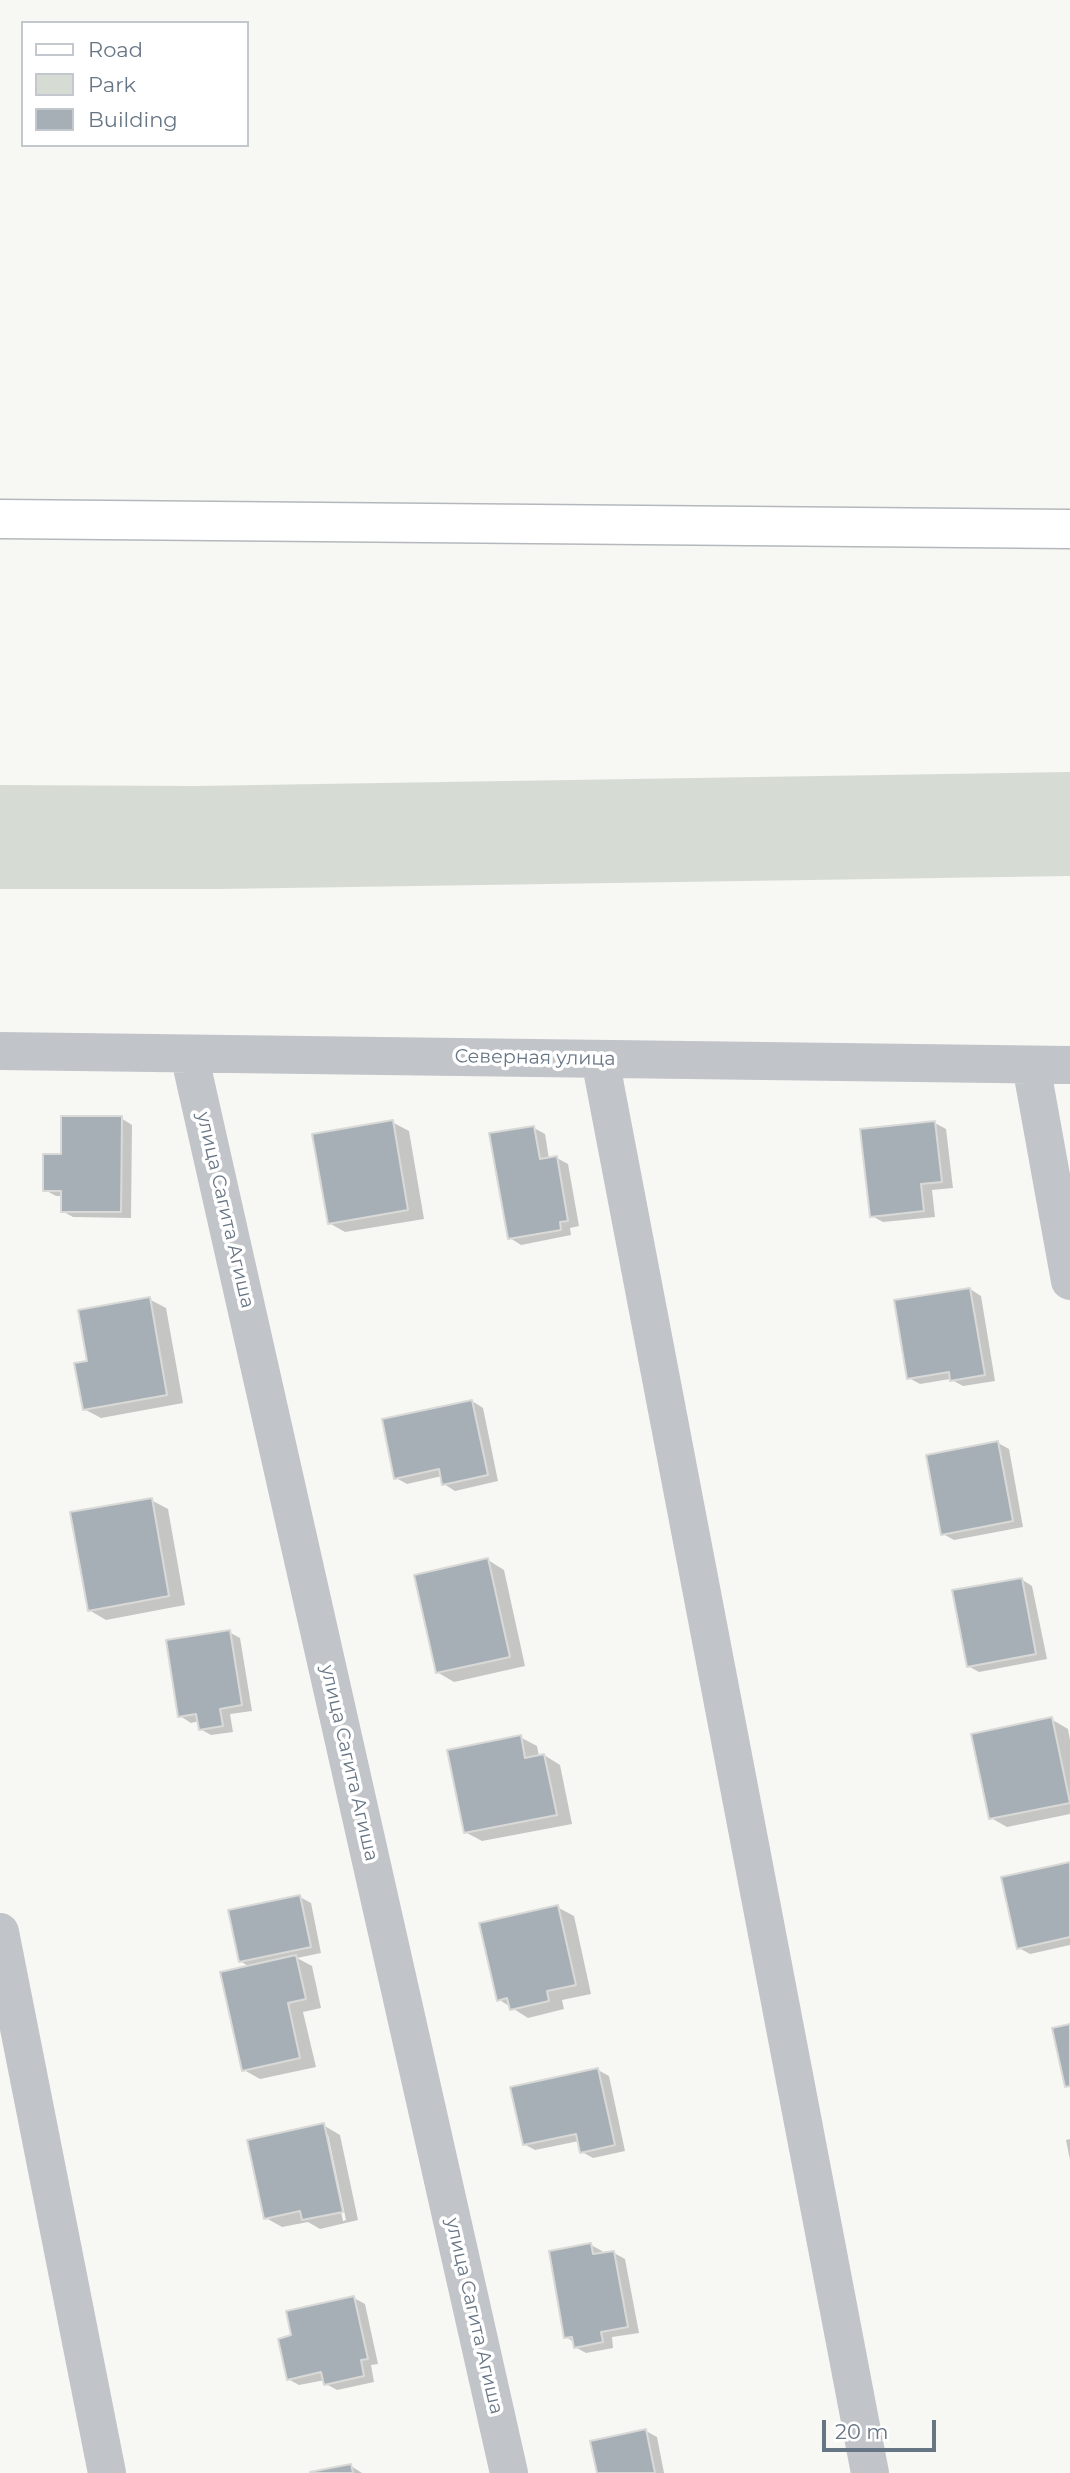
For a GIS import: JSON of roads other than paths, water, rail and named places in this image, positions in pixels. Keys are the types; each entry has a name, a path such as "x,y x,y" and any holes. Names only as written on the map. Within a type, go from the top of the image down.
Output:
{"main road":[{"path":"0,519 1070,529"}],"street":[{"name":"Северная улица","path":"0,1051 1070,1065"},
{"name":"улица Сагита Агиша","path":"190,1054 509,2473"},
{"path":"600,1059 870,2473"},
{"path":"1031,1065 1070,1281"},
{"path":"0,1932 107,2473"}]}
